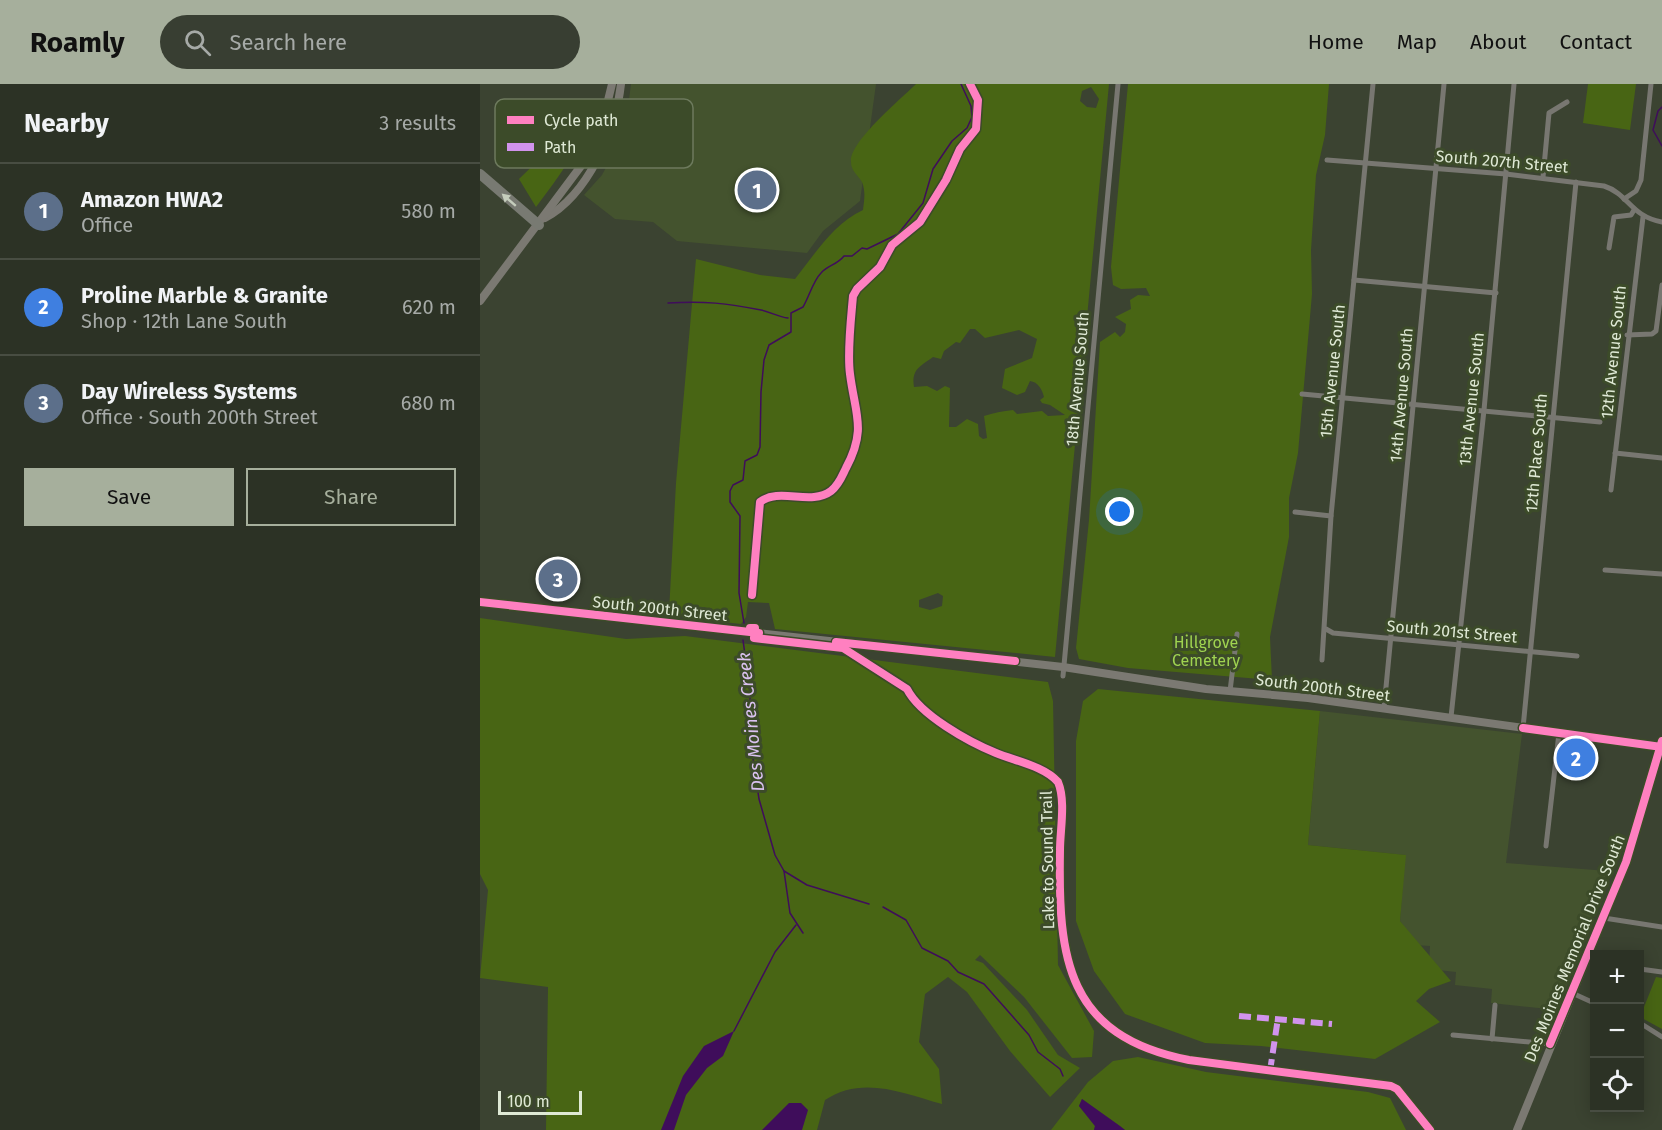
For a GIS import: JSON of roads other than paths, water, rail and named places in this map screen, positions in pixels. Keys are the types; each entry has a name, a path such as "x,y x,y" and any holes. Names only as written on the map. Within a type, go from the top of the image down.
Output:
{"highway":[{"path":"480,174 542,221"}],"main road":[{"path":"608,99 612,84"},
{"path":"619,99 621,84"},
{"path":"482,299 579,168"},
{"path":"542,221 557,211 590,168"},
{"name":"South 200th Street","path":"480,602 1063,667 1230,691 1384,708 1558,733 1662,745"},
{"name":"Des Moines Memorial Drive South","path":"1517,1130 1550,1044 1626,862 1662,745"}],"street":[{"name":"18th Avenue South","path":"1063,676 1118,84"},
{"name":"15th Avenue South","path":"1322,660 1326,629 1323,623 1331,516 1373,84"},
{"name":"14th Avenue South","path":"1384,708 1444,84"},
{"name":"13th Avenue South","path":"1451,717 1496,293 1514,84"},
{"path":"1624,199 1636,191 1641,180 1651,84"},
{"path":"1543,177 1549,113 1567,102"},
{"name":"South 207th Street","path":"1327,160 1543,177 1610,188 1643,216 1662,222"},
{"name":"12th Place South","path":"1523,728 1576,182"},
{"path":"1609,248 1614,217 1631,215 1634,210"},
{"name":"12th Avenue South","path":"1611,490 1627,335 1643,216"},
{"path":"1354,280 1496,293"},
{"path":"1627,335 1652,334 1656,331 1662,285"},
{"path":"1302,394 1600,422"},
{"path":"1615,453 1662,458"},
{"path":"1295,512 1331,516"},
{"path":"1605,570 1662,574"},
{"name":"South 201st Street","path":"1326,629 1333,633 1577,657"},
{"path":"1230,691 1237,634"},
{"path":"1546,846 1558,733"},
{"path":"1604,918 1662,927"},
{"path":"1644,970 1662,972"},
{"path":"1572,993 1590,1001"},
{"path":"1492,1039 1495,1005"},
{"path":"1644,1026 1662,1037"},
{"path":"1454,1035 1550,1044"}],"waterway":[{"name":"Des Moines Creek","path":"744,623 739,593 740,516 730,502 730,491 733,485 743,480 745,461 757,455 760,447 761,392 764,360 769,345 791,332 791,313 803,307 818,276 824,270 844,256 852,256 862,248 867,249 898,234 923,203 933,169 952,141 967,128 972,117 971,106 961,84"},
{"path":"1662,107 1658,111 1653,130 1662,146"},
{"name":"Des Moines Creek","path":"668,303 726,304 761,310 788,318"},
{"name":"Des Moines Creek","path":"743,640 750,692 750,738 759,799 775,855 784,871 790,913 803,933"},
{"name":"Des Moines Creek","path":"784,871 807,885 869,904"},
{"name":"Des Moines Creek","path":"883,907 906,920 922,948 948,961 958,972 984,984 1029,1035 1038,1052 1060,1069 1063,1076"},
{"name":"Des Moines Creek","path":"734,1031 775,952 796,925"}],"place":[{"name":"Amazon HWA2","path":"757,190"},
{"name":"Day Wireless Systems","path":"558,579"},
{"name":"Proline Marble & Granite","path":"1576,758"}],"park label":[{"name":"Hillgrove Cemetery","path":"1206,651"}]}
